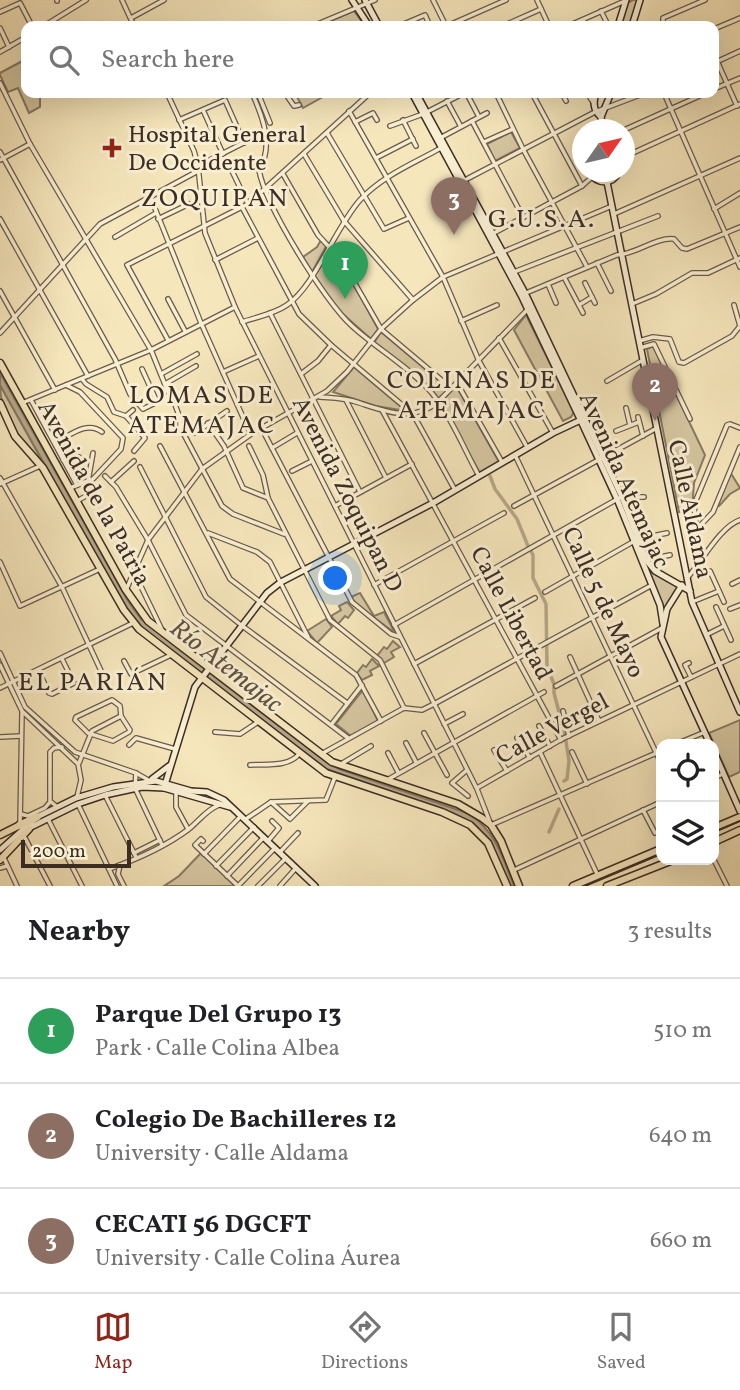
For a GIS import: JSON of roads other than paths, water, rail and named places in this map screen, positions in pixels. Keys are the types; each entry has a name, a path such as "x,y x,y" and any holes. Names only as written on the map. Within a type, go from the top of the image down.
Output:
{"highway":[{"path":"20,831 37,817"}],"main road":[{"path":"352,0 365,21"},
{"path":"620,21 626,0"},
{"path":"634,21 640,0"},
{"path":"366,2 376,21"},
{"name":"Avenida Atemajac","path":"418,98 514,272 619,498 660,604 663,626 661,637 708,739"},
{"path":"594,98 596,112 601,117 610,98"},
{"name":"Avenida Atemajac","path":"424,112 442,137 444,146 523,294"},
{"name":"Calle Aldama","path":"607,182 692,603 740,712"},
{"name":"Avenida de la Patria","path":"0,363 141,614 207,669 320,754 339,765 484,814 501,841 519,886"},
{"name":"Avenida de la Patria","path":"0,403 15,436 41,465 133,623 321,770 442,812 470,825 488,843 507,886"},
{"path":"165,785 189,702 201,677 267,593 281,582 433,503 527,447 583,419"},
{"name":"Avenida Atemajac","path":"636,541 655,571 690,591"},
{"path":"663,626 667,609 688,577"},
{"path":"719,764 740,811"},
{"path":"149,783 170,765"},
{"path":"170,765 176,789"},
{"path":"37,817 59,806 149,783 226,803"},
{"path":"2,834 29,829 77,801 134,785"},
{"path":"176,789 207,792 226,803 244,817 311,885"},
{"path":"207,792 209,800"},
{"path":"719,826 740,817"},
{"path":"719,840 740,830"},
{"path":"1,855 20,831"},
{"path":"573,886 656,851"},
{"path":"607,886 660,865"}],"street":[{"path":"52,21 86,0"},
{"path":"122,0 132,21"},
{"path":"131,18 164,0"},
{"path":"325,21 375,0"},
{"path":"433,0 444,21"},
{"path":"458,21 506,0"},
{"path":"537,0 547,21"},
{"path":"583,20 626,0"},
{"path":"662,21 705,0"},
{"path":"0,12 19,3 29,21"},
{"path":"514,21 541,9"},
{"path":"601,12 606,21"},
{"path":"411,21 425,15 428,21"},
{"path":"719,27 740,18"},
{"path":"0,28 9,47"},
{"path":"0,52 21,40"},
{"path":"719,61 740,51"},
{"path":"635,152 738,105 719,68"},
{"path":"719,87 740,78"},
{"path":"0,83 30,144 151,350 168,392"},
{"name":"Avenida Zoquipan D","path":"169,98 198,169 204,227 235,307 477,789 484,814"},
{"path":"257,98 264,125 267,158 259,170 264,191 313,275 338,313 417,378 438,402 479,476"},
{"path":"258,98 270,123"},
{"path":"287,98 294,106 299,105"},
{"path":"168,340 127,265 248,204 364,98"},
{"path":"390,126 453,98"},
{"path":"469,98 478,115"},
{"path":"498,98 587,267"},
{"path":"535,98 582,186"},
{"path":"590,98 593,102"},
{"path":"465,180 596,112 634,98"},
{"path":"666,98 740,267"},
{"path":"635,125 695,98"},
{"path":"179,120 225,100 244,143"},
{"path":"447,101 460,125"},
{"path":"203,110 223,154"},
{"path":"349,111 443,277 479,361 527,447"},
{"path":"355,122 373,113 377,120"},
{"path":"442,137 487,113"},
{"path":"403,120 416,146"},
{"path":"472,121 523,217"},
{"path":"484,142 513,129"},
{"path":"0,332 100,224 265,132"},
{"path":"327,133 386,230 410,218"},
{"path":"376,158 413,139"},
{"path":"2,160 30,144"},
{"path":"242,322 270,313 291,302 313,275 344,221 364,196 387,178 444,146"},
{"path":"0,152 2,160 117,363 131,394 143,409 160,400 142,369"},
{"path":"304,154 344,221 413,300"},
{"path":"614,214 740,158"},
{"path":"232,171 248,204"},
{"path":"283,174 318,235 342,261 381,329 451,388"},
{"path":"494,233 585,182"},
{"path":"715,209 740,193"},
{"path":"150,197 167,244 251,433"},
{"path":"115,237 188,204"},
{"path":"126,590 148,540 202,469 251,433 335,385 381,329 413,300 443,277 612,206"},
{"path":"242,207 291,302 307,325 414,414 456,490"},
{"path":"514,272 658,216"},
{"path":"0,219 89,376"},
{"path":"523,294 597,263 669,238 687,249 740,227"},
{"path":"215,260 258,238"},
{"path":"632,304 656,294 692,273 708,273 738,259"},
{"path":"597,263 611,291"},
{"path":"564,277 583,313"},
{"path":"585,283 596,303"},
{"path":"548,284 556,303"},
{"path":"0,291 55,390"},
{"path":"579,305 592,296"},
{"path":"168,299 185,331"},
{"path":"640,344 653,337 670,340 679,362 684,363 732,336 740,326 734,304"},
{"path":"461,321 497,305"},
{"path":"22,403 151,350 235,307"},
{"path":"316,398 346,400 402,415 426,410 438,402 479,361 529,307"},
{"path":"270,313 316,398 360,492"},
{"path":"499,338 553,433"},
{"path":"640,344 654,344 690,419"},
{"path":"301,374 318,361 331,345"},
{"path":"161,374 197,354"},
{"path":"223,372 259,356"},
{"path":"607,382 643,360"},
{"path":"165,384 196,366"},
{"path":"82,379 107,397 114,412 126,416 145,438 134,451"},
{"path":"457,383 502,462"},
{"path":"66,385 80,392 123,438 121,449 93,478 69,488"},
{"path":"31,400 77,485"},
{"path":"346,400 386,478"},
{"path":"174,402 180,418 180,427 222,506 233,514 286,534"},
{"path":"626,408 630,425"},
{"path":"126,416 133,410"},
{"name":"Calle Libertad","path":"382,410 562,739"},
{"path":"195,433 227,411"},
{"path":"615,431 639,419 642,436"},
{"path":"208,423 226,450 243,488 268,498"},
{"path":"700,563 694,505 727,425 740,428"},
{"path":"55,443 87,426 98,428 102,432"},
{"path":"261,427 356,607 391,634 400,637"},
{"path":"514,506 657,428"},
{"path":"271,448 297,433"},
{"path":"160,446 230,579 356,675 381,721"},
{"path":"249,446 263,475 268,498 334,624 382,663 404,708"},
{"path":"696,530 713,512 740,447"},
{"path":"88,481 93,453"},
{"name":"Calle 5 de Mayo","path":"515,455 656,746"},
{"path":"63,460 79,457 83,461"},
{"path":"111,482 134,461"},
{"path":"292,471 312,461"},
{"path":"335,506 412,464"},
{"path":"41,465 1,481 62,587 109,688"},
{"path":"140,467 206,597 347,704"},
{"path":"105,476 148,540 186,615 349,738"},
{"path":"76,502 100,488"},
{"path":"394,625 619,498 643,497"},
{"path":"374,585 503,513"},
{"path":"688,577 725,530 740,520"},
{"path":"206,531 265,557 281,582 309,639"},
{"path":"545,593 636,541 667,533"},
{"path":"646,560 670,555"},
{"path":"0,562 20,606 100,569"},
{"path":"710,571 724,602"},
{"name":"Avenida de la Patria","path":"134,572 165,635"},
{"path":"732,584 740,580"},
{"path":"320,754 404,708 422,710 434,705 652,585"},
{"path":"692,603 719,591"},
{"path":"413,664 535,598"},
{"path":"730,609 740,605"},
{"path":"716,607 731,640"},
{"path":"0,688 133,623"},
{"path":"706,635 724,625"},
{"path":"556,686 663,626"},
{"path":"0,653 22,711 20,831 50,886"},
{"name":"Calle Vergel","path":"477,789 562,739 740,654"},
{"path":"124,662 131,674 171,655"},
{"path":"570,657 599,721"},
{"path":"38,670 52,694 74,683 62,659"},
{"path":"689,663 685,665 691,677"},
{"path":"0,665 28,711 75,752 136,773 149,783"},
{"path":"331,725 362,684"},
{"path":"385,781 544,692"},
{"path":"111,700 120,706 121,716 130,732 113,741 90,734 75,720 76,717 111,700"},
{"path":"22,711 79,765"},
{"path":"563,711 568,736"},
{"path":"444,724 463,714"},
{"path":"117,886 77,801 81,780 79,760 90,734 93,729 121,716"},
{"path":"215,732 240,734 258,722"},
{"path":"539,726 550,746"},
{"path":"689,739 705,732"},
{"path":"424,733 447,775"},
{"path":"0,737 21,736"},
{"path":"129,745 136,738 175,750"},
{"path":"517,738 530,758"},
{"path":"406,743 416,763"},
{"path":"339,765 371,746"},
{"path":"20,813 28,816 45,808 50,801 50,752 54,748 62,747"},
{"path":"494,750 507,771"},
{"path":"540,752 598,876"},
{"path":"572,752 587,784"},
{"path":"388,753 399,773"},
{"path":"491,825 656,753"},
{"path":"250,765 285,763 294,760 299,754"},
{"path":"467,769 452,783 468,796"},
{"path":"136,773 134,785 161,842"},
{"path":"719,776 723,774"},
{"path":"204,854 244,817 271,802 326,800 335,777"},
{"path":"176,789 176,807 188,830"},
{"path":"105,795 135,855"},
{"path":"50,801 59,806"},
{"path":"271,802 290,819 308,801"},
{"path":"109,869 188,830 207,811 226,803"},
{"path":"512,871 656,804"},
{"path":"643,810 655,833"},
{"path":"48,818 82,886"},
{"path":"227,876 279,828 272,821"},
{"path":"216,866 254,827"},
{"path":"203,841 201,839 195,845 238,886 298,833"},
{"path":"1,855 17,886"},
{"path":"258,886 286,858"},
{"path":"120,865 118,874 124,886"},
{"path":"716,865 727,886"},
{"path":"0,868 7,866"},
{"path":"280,886 296,868"}],"waterway":[{"path":"490,476 495,489 517,519 528,546"},
{"path":"531,551 533,578 546,604 547,667 554,684 569,761 567,779 564,781"},
{"path":"549,832 559,809"}],"tram line":[{"path":"719,830 740,821"},
{"path":"585,886 656,856"}],"place":[{"name":"Hospital General De Occidente","path":"112,148"},
{"name":"CECATI 56 DGCFT","path":"454,235"},
{"name":"Parque Del Grupo 13","path":"345,299"},
{"name":"Colegio De Bachilleres 12","path":"655,421"}],"district":[{"name":"ZOQUIPAN","path":"215,197"},
{"name":"G.U.S.A.","path":"542,218"},
{"name":"COLINAS DE ATEMAJAC","path":"472,394"},
{"name":"LOMAS DE ATEMAJAC","path":"202,409"},
{"name":"EL PARIÁN","path":"93,681"}],"water label":[{"name":"Río Atemajac","path":"227,665"}]}
